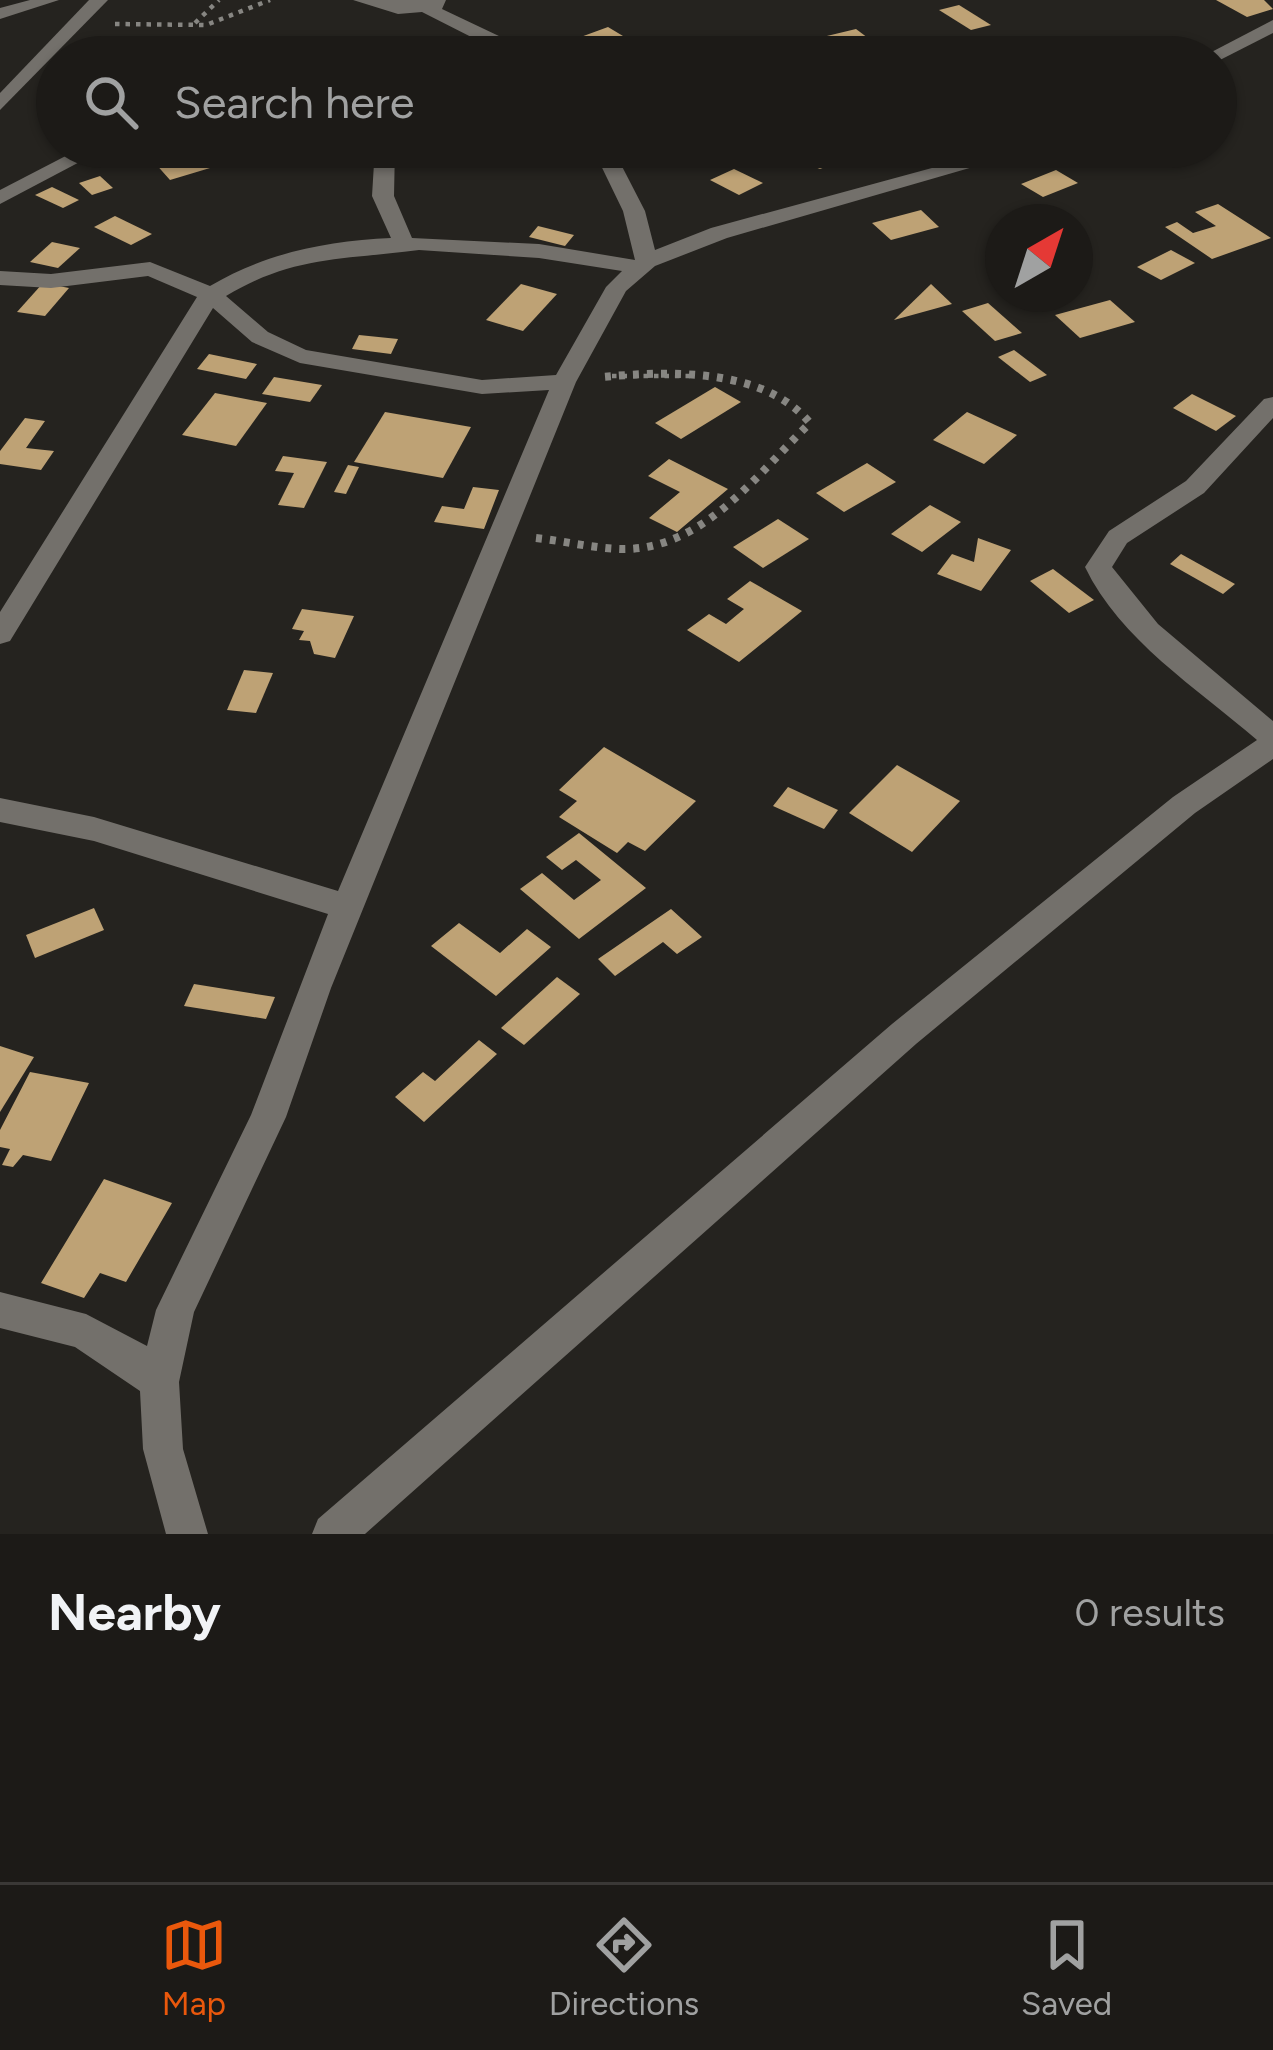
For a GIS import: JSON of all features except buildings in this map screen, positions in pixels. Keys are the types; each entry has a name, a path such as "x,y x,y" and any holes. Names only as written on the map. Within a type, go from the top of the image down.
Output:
{"street":[{"path":"0,14 50,0"},
{"path":"64,36 99,0"},
{"path":"362,0 433,5 486,36"},
{"path":"1237,44 1273,26"},
{"path":"0,104 36,66"},
{"path":"0,198 58,168"},
{"path":"384,168 383,196 405,247"},
{"path":"612,168 634,211 643,264"},
{"path":"187,1534 163,1450 159,1382 175,1310 268,1117 564,382 617,286 643,264 719,233 956,168"},
{"path":"0,634 144,393 212,295 297,254 508,246 643,264"},
{"path":"0,278 52,281 138,267 212,295 270,344 300,356 482,387 564,382"},
{"path":"333,1534 904,1034 1184,806 1273,741 1126,611 1102,583 1098,567 1118,537 1195,487 1273,404"},
{"path":"0,811 114,834 350,908"},
{"path":"0,1310 51,1318 92,1333 131,1354 159,1382"}],"path":[{"path":"189,26 210,14 219,0"},
{"path":"78,21 189,26 219,22 270,0"},
{"path":"499,534 624,548 684,537 707,523 810,423 782,399 703,376 663,372 564,382"}]}
